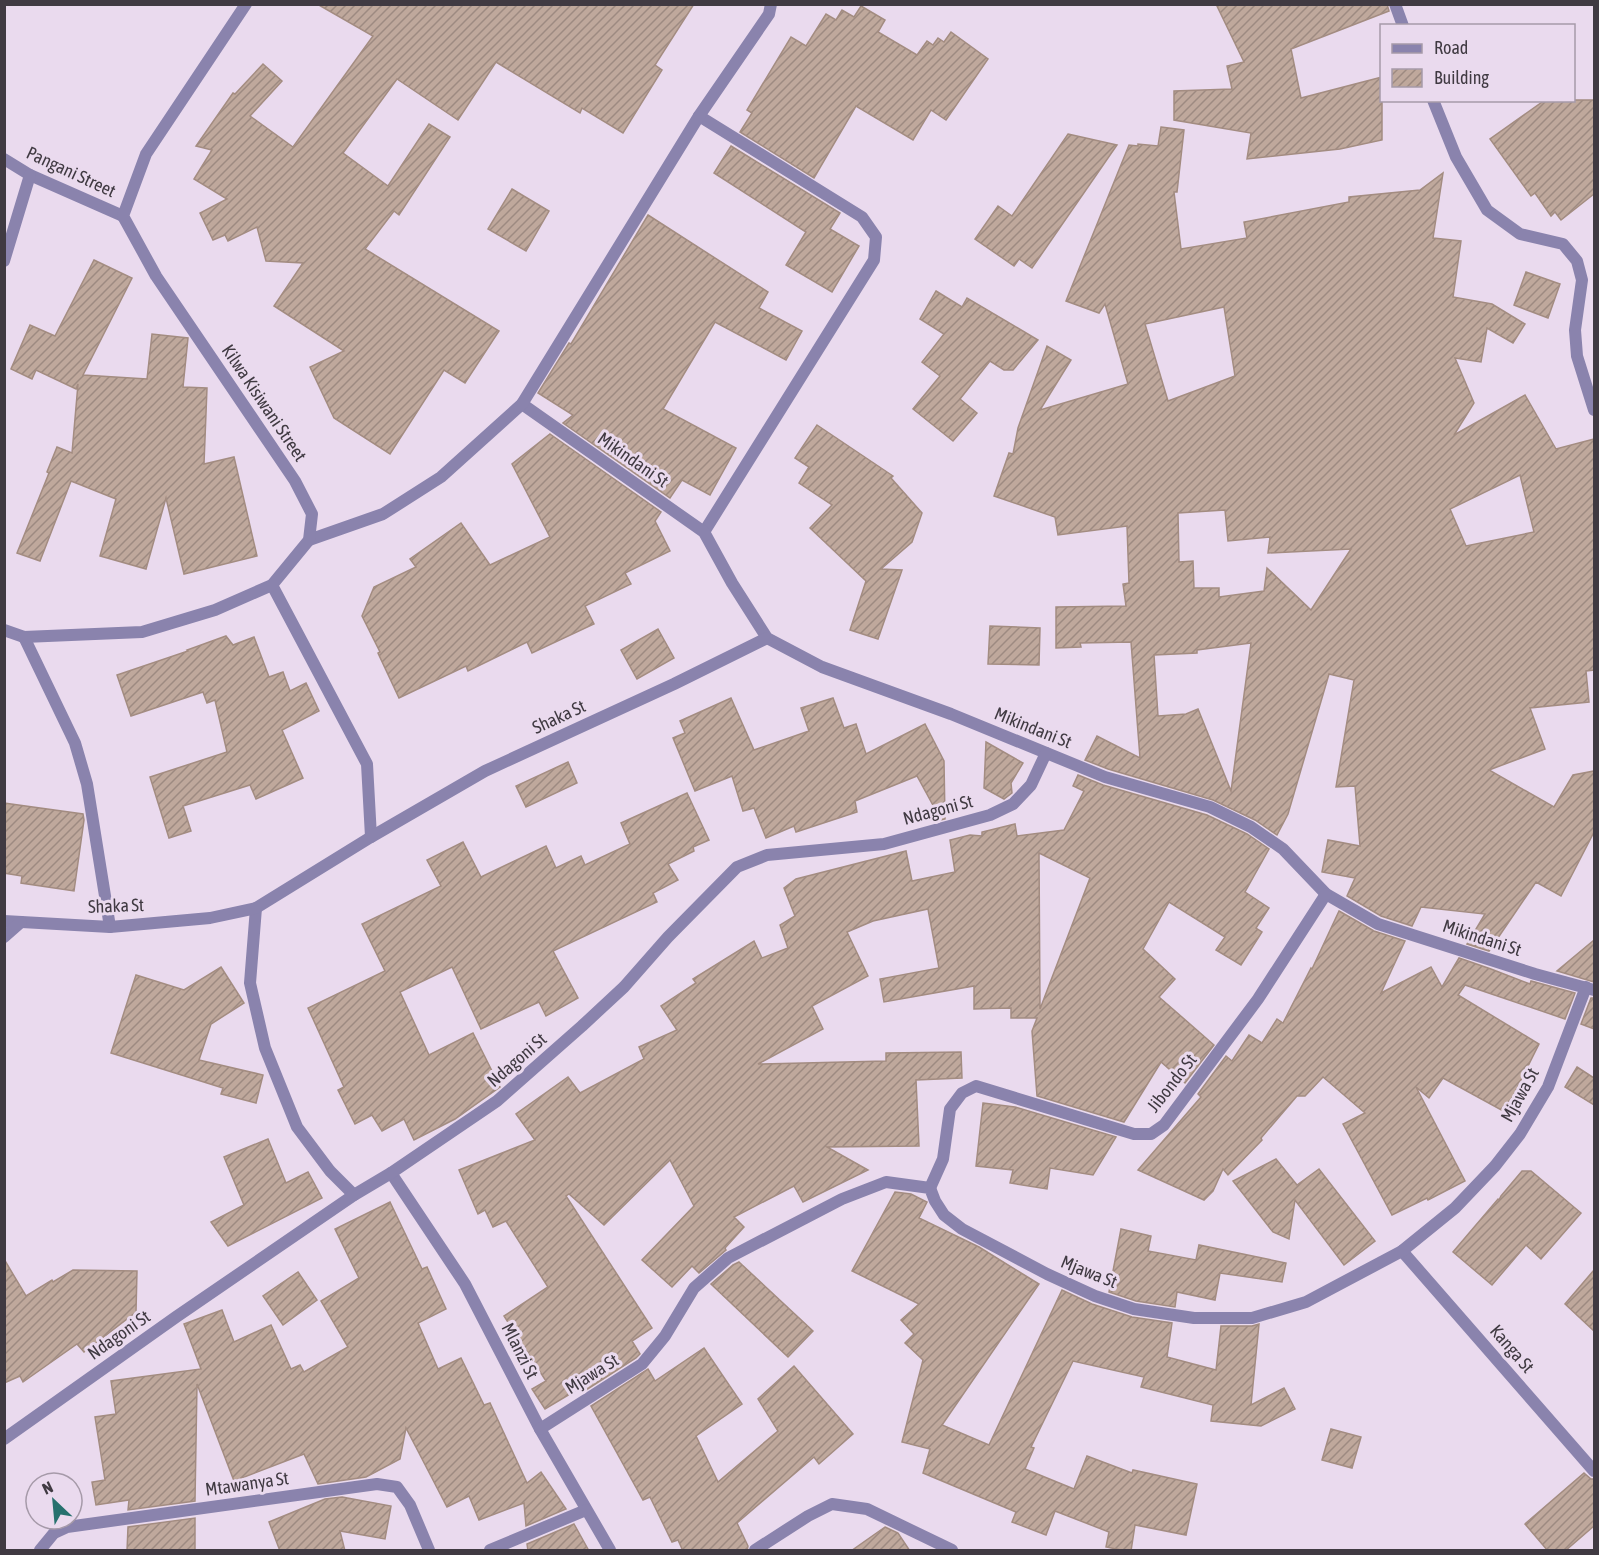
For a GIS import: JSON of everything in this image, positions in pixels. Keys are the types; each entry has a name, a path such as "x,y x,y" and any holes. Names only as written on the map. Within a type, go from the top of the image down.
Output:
{"street":[{"path":"123,216 146,154 246,4"},
{"path":"4,630 24,637 142,632 215,610 272,585 309,540 383,514 441,477 522,404 699,116 769,14 771,4"},
{"path":"1395,4 1402,24"},
{"path":"1434,102 1456,157 1487,210 1520,234 1563,244 1577,261 1582,280 1575,330 1577,356 1594,410"},
{"path":"699,116 862,217 876,237 874,260 704,532"},
{"name":"Pangani Street","path":"4,159 30,175 123,216"},
{"path":"4,261 30,175"},
{"name":"Kilwa Kisiwani Street","path":"123,216 156,276 295,481 312,514 309,540"},
{"name":"Mikindani St","path":"522,404 704,532 732,583 767,638 822,668 951,714 1105,777 1210,807 1251,827 1283,849 1326,894 1378,924 1590,989"},
{"path":"272,585 367,764 371,837"},
{"path":"24,637 75,743 87,784 110,927"},
{"name":"Shaka St","path":"4,921 110,927 210,918 256,908 371,837 485,771 767,638"},
{"name":"Ndagoni St","path":"4,1439 176,1317 354,1195 391,1173 497,1101 624,987 668,937 737,867 767,855 884,844 990,815 1013,804 1025,792 1046,753"},
{"name":"Jibondo St","path":"930,1188 943,1159 950,1109 962,1093 976,1086 1134,1134 1151,1134 1164,1125 1258,999 1326,894"},
{"path":"256,908 250,983 265,1048 297,1127 330,1171 354,1195"},
{"path":"4,937 21,922"},
{"name":"Mjawa St","path":"540,1428 642,1364 665,1336 694,1288 728,1258 842,1199 886,1182 930,1188 944,1215 962,1229 1047,1274 1095,1296 1134,1309 1194,1318 1252,1318 1306,1302 1402,1251 1455,1208 1495,1166 1520,1134 1548,1087 1590,989"},
{"name":"Mlanzi St","path":"391,1173 465,1284 540,1428 610,1551"},
{"name":"Kanga St","path":"1402,1251 1594,1471"},
{"name":"Mtawanya St","path":"40,1551 54,1533 67,1527 377,1484 397,1487 410,1505 429,1551"},
{"path":"755,1551 808,1516 832,1504 867,1509 952,1551"},
{"path":"490,1551 586,1510"}],"building":[{"path":"317,4 694,4 655,65 662,70 623,133 582,108 580,113 496,62 458,120 397,79 343,153 388,186 429,124 450,137 399,215 394,211 365,249 499,331 465,383 444,370 390,454 334,418 310,367 344,351 274,306 303,263 266,261 257,227 228,241 225,235 213,240 200,213 227,199 194,179 212,150 196,146 233,93 235,94 263,64 282,81 250,116 293,147 373,36"},
{"path":"1216,4 1387,4 1389,11 1291,49 1301,98 1380,78 1382,140 1340,149 1247,159 1251,133 1174,120 1174,91 1232,89 1227,66 1244,62"},
{"path":"861,6 885,20 878,32 917,55 927,41 933,45 938,38 944,42 951,32 988,59 946,120 931,110 913,140 856,106 814,178 740,132 752,113 747,110 791,37 806,46 826,14 836,20 842,10 854,17"},
{"path":"1594,100 1594,194 1561,220 1555,212 1551,216 1535,193 1531,196 1490,139 1542,102"},
{"path":"1161,127 1184,130 1177,192 1174,192 1181,249 1247,238 1244,222 1349,202 1349,197 1420,190 1443,173 1433,238 1461,241 1453,297 1492,304 1525,324 1513,343 1487,328 1481,362 1455,358 1474,403 1454,435 1525,395 1556,449 1594,439 1594,670 1586,671 1589,702 1530,708 1545,749 1489,770 1554,807 1573,775 1594,771 1594,832 1561,896 1536,882 1489,951 1467,944 1485,914 1421,907 1412,926 1381,916 1347,896 1355,878 1322,872 1328,840 1360,846 1355,786 1336,787 1354,680 1329,674 1288,814 1277,835 1255,820 1213,800 1085,760 1097,736 1140,758 1131,642 1080,643 1081,647 1056,648 1056,607 1126,606 1123,584 1129,583 1127,526 1058,535 1055,517 994,496 1009,453 1013,454 1018,428 1047,346 1071,360 1040,410 1128,384 1105,304 1099,313 1066,301 1129,145 1158,146","holes":["1224,307 1235,376 1168,401 1145,324","1520,475 1534,532 1466,546 1450,509","1225,510 1228,541 1270,537 1268,553 1351,549 1311,610 1267,568 1264,591 1219,597 1219,588 1194,588 1193,561 1179,562 1178,513","1251,643 1231,791 1198,709 1186,714 1158,716 1154,655 1197,653 1197,650"]},
{"path":"1068,134 1117,145 1032,268 1019,259 1014,266 975,239 998,206 1012,216"},
{"path":"731,146 840,213 830,229 859,246 832,292 786,265 806,232 714,173"},
{"path":"512,189 549,211 526,251 488,229"},
{"path":"648,215 768,292 759,308 802,331 786,360 715,322 663,409 736,448 710,495 682,480 670,498 563,423 573,415 538,393 569,343 571,344"},
{"path":"94,260 132,278 83,375 147,379 152,334 188,338 183,387 207,388 204,464 234,457 257,556 184,574 166,498 146,569 100,556 116,499 71,481 40,561 17,553 57,447 72,453 78,384 76,389 36,370 32,379 11,369 30,325 55,336"},
{"path":"1526,272 1560,284 1548,318 1514,305"},
{"path":"936,291 962,307 967,298 1038,340 1013,370 1004,370 990,361 960,399 977,413 953,441 913,409 940,376 922,362 944,334 920,319"},
{"path":"817,425 893,476 891,478 922,513 912,542 881,569 902,570 878,639 850,630 866,581 810,528 832,505 799,483 809,467 795,458"},
{"path":"550,434 661,512 655,521 670,551 625,573 631,584 585,606 594,624 532,653 527,642 468,671 466,666 399,698 362,616 374,587 416,567 410,559 461,523 490,565 550,537 512,464"},
{"path":"990,626 1040,628 1039,665 988,664"},
{"path":"658,629 674,658 637,679 621,650"},
{"path":"226,636 233,645 254,637 269,677 283,672 290,691 306,683 319,711 282,730 303,778 256,799 250,785 183,806 191,831 169,838 150,777 227,752 215,700 207,703 203,692 131,716 117,675"},
{"path":"731,698 754,750 809,731 801,708 833,698 844,728 856,724 866,754 925,724 944,761 945,819 941,820 917,776 855,801 857,812 796,832 794,826 766,838 754,808 743,811 732,776 695,791 673,738 685,733 680,721"},
{"path":"986,742 1023,763 1011,783 1012,793 1004,799 984,788"},
{"path":"568,762 577,783 526,807 516,786"},
{"path":"1078,775 1103,785 1207,815 1247,834 1269,849 1245,892 1269,908 1256,928 1262,932 1241,965 1216,950 1225,937 1169,902 1143,949 1175,979 1159,997 1214,1045 1185,1083 1161,1062 1124,1122 1037,1096 1032,1031 1037,1018 1011,1018 1011,1008 974,1009 974,986 884,1002 880,979 939,968 928,909 873,921 847,932 868,976 812,1006 823,1029 758,1064 886,1061 886,1053 961,1052 962,1078 916,1080 919,1146 827,1147 868,1170 803,1202 794,1186 734,1217 744,1227 725,1248 726,1250 699,1273 692,1266 672,1287 642,1260 694,1206 670,1160 604,1225 569,1194 566,1196 652,1328 632,1341 640,1354 636,1358 583,1392 580,1388 545,1409 532,1389 546,1381 504,1316 548,1287 506,1221 493,1227 485,1210 478,1214 459,1170 535,1140 516,1114 568,1077 580,1093 644,1059 639,1047 677,1030 661,1006 696,983 693,979 754,941 762,958 788,948 780,925 795,916 784,888 796,879 906,851 912,881 955,872 950,840 970,835 982,836 982,832 1015,824 1017,836 1064,830 1084,791 1073,786","holes":["1039,853 1090,878 1040,1009"]},
{"path":"687,793 709,840 693,847 694,851 668,864 678,880 653,893 657,902 553,951 578,998 546,1016 539,1002 481,1029 452,967 400,992 429,1055 473,1033 500,1087 455,1119 414,1140 404,1119 382,1131 372,1115 355,1124 338,1090 344,1087 308,1008 385,971 362,924 441,886 427,860 463,842 481,877 546,846 556,868 581,856 585,865 630,844 621,823"},
{"path":"4,803 83,814 74,891 21,883 22,876 4,873"},
{"path":"1339,911 1374,931 1405,941 1381,993 1431,967 1442,987 1459,958 1530,984 1531,981 1575,993 1565,1019 1465,985 1458,995 1539,1044 1505,1112 1443,1078 1429,1098 1416,1087 1465,1181 1392,1215 1343,1124 1365,1113 1323,1077 1305,1096 1297,1096 1261,1138 1262,1140 1228,1175 1223,1169 1213,1191 1204,1200 1138,1170 1201,1097 1198,1094 1226,1056 1232,1061 1249,1035 1262,1043 1277,1019 1283,1023"},
{"path":"1594,940 1594,982 1557,971"},
{"path":"221,967 244,1003 211,1024 199,1060 263,1075 256,1103 221,1094 223,1088 111,1053 136,975 184,990"},
{"path":"1591,998 1594,998 1594,1029 1581,1024"},
{"path":"1577,1067 1594,1078 1594,1105 1565,1087"},
{"path":"983,1103 1015,1107 1116,1137 1093,1175 1050,1168 1047,1189 1010,1183 1013,1170 976,1166"},
{"path":"268,1139 286,1183 308,1172 322,1198 228,1246 211,1222 244,1205 224,1157"},
{"path":"1276,1159 1297,1185 1319,1169 1375,1241 1344,1265 1295,1200 1289,1239 1273,1232 1233,1181"},
{"path":"1522,1171 1531,1171 1581,1213 1541,1259 1526,1245 1492,1285 1453,1252"},
{"path":"895,1192 911,1194 927,1202 919,1218 979,1247 1039,1284 942,1425 989,1445 1062,1290 1092,1304 1132,1317 1172,1323 1167,1357 1216,1370 1221,1326 1259,1324 1251,1405 1284,1388 1295,1409 1261,1426 1211,1421 1213,1405 1141,1387 1144,1377 1073,1361 1031,1447 1034,1448 1025,1469 1074,1489 1087,1456 1132,1473 1133,1470 1197,1484 1186,1535 1135,1525 1131,1551 1126,1551 1106,1547 1109,1532 1055,1511 1046,1535 1012,1522 1016,1512 923,1473 930,1449 902,1442 923,1360 905,1343 914,1334 901,1320 919,1304 852,1271"},
{"path":"390,1202 422,1269 427,1267 446,1309 418,1323 438,1369 461,1358 484,1405 490,1403 527,1483 541,1472 566,1509 526,1526 524,1503 479,1520 469,1496 447,1507 406,1428 400,1459 366,1477 318,1484 304,1454 234,1481 197,1384 195,1501 128,1510 129,1500 96,1505 92,1482 105,1480 95,1417 116,1414 111,1381 201,1369 184,1324 222,1310 234,1342 271,1325 291,1369 300,1365 304,1372 348,1347 321,1301 359,1278 335,1229"},
{"path":"1121,1229 1151,1236 1148,1251 1196,1260 1199,1245 1286,1263 1282,1282 1220,1273 1215,1300 1177,1292 1175,1307 1136,1301 1109,1292"},
{"path":"4,1259 26,1296 73,1270 137,1271 136,1312 84,1352 77,1344 23,1382 20,1376 4,1383"},
{"path":"739,1262 813,1331 788,1357 711,1284"},
{"path":"1594,1270 1594,1331 1565,1304"},
{"path":"298,1272 317,1300 283,1325 263,1296"},
{"path":"704,1348 742,1404 696,1436 718,1482 778,1431 758,1399 794,1366 853,1434 819,1464 814,1457 737,1523 748,1546 747,1551 683,1551 678,1540 672,1542 650,1497 643,1500 591,1406 648,1369 655,1381"},
{"path":"1331,1429 1361,1437 1352,1468 1322,1460"},
{"path":"1584,1473 1594,1479 1594,1526 1565,1551 1548,1551 1525,1524"},
{"path":"342,1497 391,1506 385,1539 340,1531 345,1551 280,1551 269,1522 325,1499"},
{"path":"195,1518 195,1551 127,1551 128,1527"},
{"path":"574,1524 589,1551 528,1551 527,1544"},
{"path":"885,1527 898,1533 910,1551 851,1551"}]}
